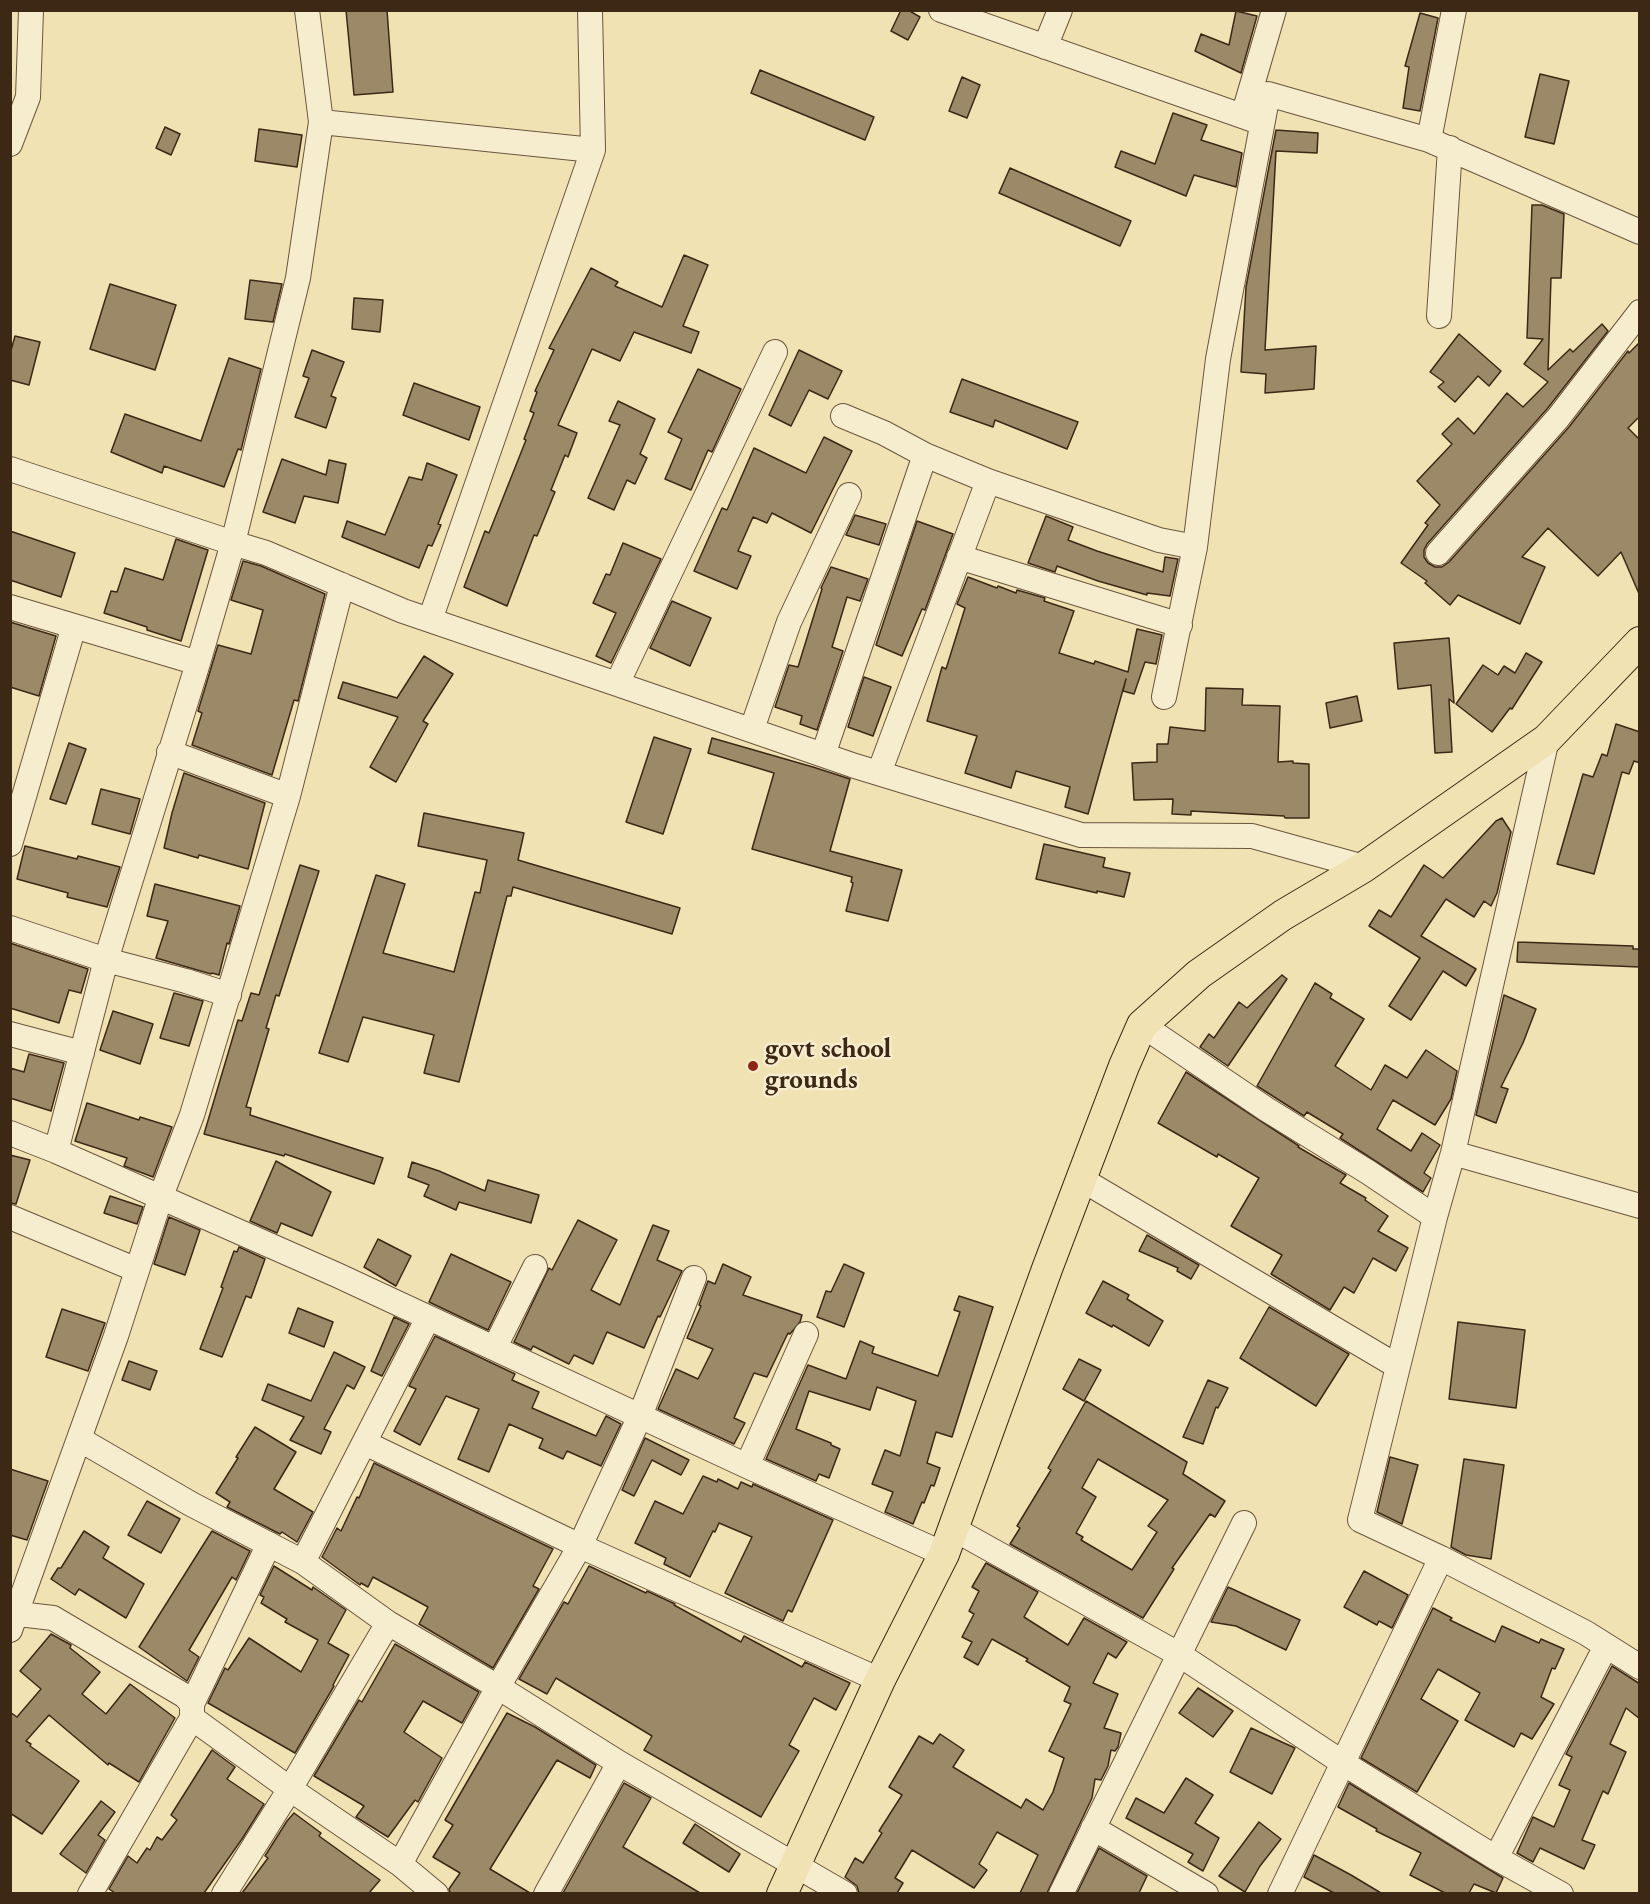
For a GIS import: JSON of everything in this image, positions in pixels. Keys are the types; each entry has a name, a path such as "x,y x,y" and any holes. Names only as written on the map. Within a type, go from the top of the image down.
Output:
{"main road":[{"path":"782,1893 880,1680 948,1541 1081,1179 1142,1025 1199,974 1283,915 1364,867 1547,739 1640,642"}],"street":[{"path":"10,144 28,97 31,10"},
{"path":"56,1151 106,960 233,543 298,278 321,122 307,10"},
{"path":"430,620 593,150 590,10"},
{"path":"941,10 1253,120"},
{"path":"1045,47 1060,10"},
{"path":"1164,697 1195,547 1218,359 1253,120 1275,10"},
{"path":"1439,316 1439,144 1454,10"},
{"path":"1253,120 1268,94 1439,144 1640,232"},
{"path":"321,122 593,150"},
{"path":"1438,553 1558,418 1640,312"},
{"path":"617,684 775,352"},
{"path":"843,416 884,433 925,455 988,481 1159,540 1195,547"},
{"path":"823,755 925,455"},
{"path":"10,469 266,553 430,620 823,755 1081,835 1252,836 1364,867"},
{"path":"879,773 988,481"},
{"path":"752,729 789,622 849,495"},
{"path":"959,557 1180,625"},
{"path":"342,585 288,796 192,1115 161,1196 116,1336 13,1619 53,1618 185,1696 192,1711 290,1789 400,1864 436,1893"},
{"path":"10,607 198,663"},
{"path":"10,844 74,626"},
{"path":"1547,739 1454,1153 1435,1217 1360,1520 1441,1558 1586,1633 1640,1667"},
{"path":"169,752 288,796"},
{"path":"10,927 106,960 229,995"},
{"path":"1142,1025 1266,1109 1368,1172 1435,1217"},
{"path":"10,1034 82,1053"},
{"path":"10,1133 161,1196 495,1347 747,1466 948,1541 1180,1655 1343,1763 1496,1858 1561,1893"},
{"path":"1454,1153 1640,1206"},
{"path":"1081,1179 1398,1366"},
{"path":"10,1217 137,1270"},
{"path":"495,1347 536,1267"},
{"path":"400,1864 580,1546 640,1416 694,1278"},
{"path":"303,1562 428,1318"},
{"path":"747,1466 806,1334"},
{"path":"79,1439 191,1504 303,1562 388,1623 619,1763 845,1893"},
{"path":"365,1443 580,1546 880,1680"},
{"path":"1061,1893 1244,1523"},
{"path":"90,1893 192,1711 269,1544"},
{"path":"1280,1893 1441,1558"},
{"path":"224,1893 290,1789 388,1623"},
{"path":"1496,1858 1606,1646"},
{"path":"546,1893 619,1763"},
{"path":"1093,1828 1206,1893"}],"building":[{"path":"346,10 387,10 393,92 354,95"},
{"path":"901,10 908,10 920,17 908,40 891,31"},
{"path":"1236,11 1257,16 1241,73 1195,51 1201,34 1229,45"},
{"path":"1420,13 1438,18 1420,111 1403,108 1409,67 1405,66"},
{"path":"760,70 874,117 865,140 751,93"},
{"path":"1540,74 1569,81 1554,144 1525,137"},
{"path":"962,77 980,85 967,118 949,111"},
{"path":"1173,113 1207,125 1201,140 1242,153 1236,187 1194,175 1186,196 1115,167 1121,151 1155,164"},
{"path":"165,127 180,134 171,155 156,148"},
{"path":"259,129 302,135 297,167 255,161"},
{"path":"1276,130 1318,133 1317,153 1276,151 1265,350 1316,346 1314,389 1265,393 1266,374 1241,372 1246,287"},
{"path":"1010,168 1131,221 1120,246 999,193"},
{"path":"1532,205 1542,205 1564,214 1561,278 1551,278 1548,370 1570,349 1573,352 1602,324 1608,331 1547,409 1427,544 1424,557 1435,567 1442,567 1449,562 1569,427 1628,351 1629,353 1640,342 1640,416 1628,428 1640,440 1640,596 1621,552 1598,576 1548,528 1522,557 1545,567 1520,624 1458,595 1450,605 1425,583 1427,581 1401,563 1428,525 1425,523 1440,505 1417,481 1452,444 1442,434 1458,418 1474,434 1507,393 1523,407 1548,382 1524,364 1543,339 1527,338"},
{"path":"684,255 708,265 683,326 699,332 691,353 634,332 620,361 592,349 558,425 577,433 568,457 565,455 551,490 555,492 537,536 534,535 507,606 464,587 485,531 489,533 526,440 524,439 534,413 530,411 537,392 535,391 554,350 549,348 591,268 618,282 615,286 662,307"},
{"path":"250,280 282,284 273,322 245,319"},
{"path":"110,284 176,305 155,370 90,349"},
{"path":"354,298 383,300 380,332 352,329"},
{"path":"1459,334 1501,371 1489,386 1478,376 1455,402 1438,387 1444,382 1430,372"},
{"path":"15,336 40,342 29,385 10,380 10,354"},
{"path":"312,350 344,362 331,396 336,398 326,428 295,417 309,378 303,376"},
{"path":"799,350 842,371 828,399 809,390 791,426 769,415"},
{"path":"229,358 261,369 241,450 238,449 224,487 164,466 162,473 111,452 125,414 201,441"},
{"path":"698,369 741,389 712,452 708,450 691,490 665,479 682,439 668,432"},
{"path":"962,379 1078,422 1067,449 995,420 993,427 950,412"},
{"path":"414,383 480,407 469,440 403,415"},
{"path":"618,401 655,419 640,454 647,458 635,484 627,480 614,510 588,498 620,425 609,421"},
{"path":"824,437 852,451 811,533 772,513 767,523 753,517 738,551 751,556 737,589 694,571 722,508 727,510 754,448 806,473"},
{"path":"282,459 326,475 329,460 346,464 338,503 304,496 295,523 263,512"},
{"path":"427,463 457,475 438,524 441,525 432,546 428,545 419,568 342,537 347,521 385,535 409,477 422,480"},
{"path":"855,515 886,524 879,545 846,535"},
{"path":"1046,516 1073,527 1068,540 1097,551 1163,572 1165,557 1178,559 1170,596 1147,593 1147,595 1057,566 1055,572 1028,563"},
{"path":"917,521 953,534 925,610 922,609 902,656 876,645"},
{"path":"10,531 75,553 61,597 10,580"},
{"path":"176,539 208,550 181,641 104,613 111,591 117,592 125,568 163,580"},
{"path":"623,543 661,559 611,663 596,656 616,613 593,603 606,574 610,575"},
{"path":"243,561 261,566 325,594 298,701 294,700 272,775 192,745 202,713 198,711 218,645 251,654 263,610 231,600"},
{"path":"831,567 868,579 860,601 847,597 832,647 843,651 817,730 800,724 802,716 775,707 789,665 798,667 821,588"},
{"path":"968,577 997,588 998,586 1016,593 1017,590 1045,598 1044,601 1074,611 1059,653 1094,664 1095,661 1128,672 1137,629 1162,635 1156,664 1145,662 1134,694 1123,691 1126,679 1088,814 1065,807 1070,787 1016,771 1011,788 965,773 977,736 927,721 942,667 946,669 965,608 957,604"},
{"path":"672,601 711,618 690,666 650,648"},
{"path":"10,622 56,636 39,696 10,687"},
{"path":"1449,638 1454,703 1449,699 1452,752 1435,753 1431,685 1398,689 1394,643"},
{"path":"1526,653 1542,662 1512,709 1510,708 1492,732 1456,704 1483,665 1498,675 1504,666 1515,673"},
{"path":"424,656 453,674 423,721 428,724 396,782 370,767 398,717 338,698 343,682 397,698"},
{"path":"864,677 891,687 873,736 848,727"},
{"path":"1206,688 1243,689 1242,705 1280,706 1278,762 1293,761 1293,763 1309,764 1309,818 1191,811 1191,815 1172,814 1173,799 1134,800 1132,763 1157,762 1157,744 1168,744 1170,727 1205,731"},
{"path":"1357,696 1362,721 1330,728 1326,703"},
{"path":"1616,724 1640,732 1640,763 1634,761 1629,774 1622,772 1594,874 1557,864 1583,774 1593,777 1602,754 1607,756"},
{"path":"654,737 691,749 663,834 626,822"},
{"path":"712,738 850,779 830,851 902,870 888,921 846,911 853,883 851,882 852,877 752,849 774,773 708,753"},
{"path":"69,743 86,749 66,804 50,799"},
{"path":"184,773 265,803 248,869 164,848"},
{"path":"101,789 140,799 130,834 92,824"},
{"path":"424,813 524,833 518,860 680,908 672,934 513,887 511,896 507,896 459,1082 424,1073 434,1035 363,1017 348,1062 319,1053 376,875 405,884 383,953 454,972 475,892 480,893 487,860 418,846"},
{"path":"1502,818 1511,832 1497,893 1491,906 1484,901 1474,917 1446,899 1421,936 1476,969 1466,986 1443,971 1411,1020 1389,1006 1420,958 1369,926 1379,910 1391,917 1424,865 1443,878 1496,821"},
{"path":"1044,844 1105,858 1103,867 1130,873 1124,897 1036,879"},
{"path":"25,846 120,867 107,907 67,897 68,893 17,879"},
{"path":"300,865 319,871 279,996 276,995 266,1028 269,1029 246,1107 251,1108 250,1115 383,1158 374,1184 285,1154 284,1156 204,1134 238,1020 242,1021 251,993 259,995"},
{"path":"155,884 240,906 219,975 156,958 168,921 147,916"},
{"path":"1518,942 1633,946 1633,949 1640,949 1640,967 1517,962"},
{"path":"10,943 88,969 81,993 69,990 59,1023 10,1008"},
{"path":"1282,975 1287,979 1228,1066 1200,1047 1209,1034 1214,1038 1239,1002 1247,1008"},
{"path":"1315,983 1332,994 1330,998 1364,1019 1335,1066 1371,1090 1385,1065 1407,1078 1426,1050 1457,1071 1451,1099 1435,1125 1393,1100 1377,1129 1411,1151 1422,1133 1440,1145 1424,1173 1431,1178 1423,1192 1340,1138 1343,1134 1307,1112 1304,1116 1257,1086"},
{"path":"174,993 203,1001 189,1046 160,1038"},
{"path":"1504,995 1536,1009 1523,1043 1501,1087 1508,1089 1496,1123 1476,1115"},
{"path":"113,1011 153,1024 140,1064 100,1050"},
{"path":"29,1054 64,1063 51,1111 10,1098 10,1068 24,1072"},
{"path":"1186,1072 1298,1147 1346,1175 1340,1183 1366,1198 1365,1200 1388,1216 1378,1231 1408,1248 1396,1271 1373,1258 1354,1293 1344,1287 1330,1310 1271,1274 1282,1255 1231,1226 1259,1178 1158,1123"},
{"path":"87,1103 139,1120 140,1117 172,1127 153,1177 124,1166 127,1158 75,1141"},
{"path":"10,1155 30,1160 16,1204 10,1203"},
{"path":"276,1161 331,1192 312,1236 281,1223 277,1233 250,1221"},
{"path":"412,1162 485,1191 488,1180 539,1195 531,1223 459,1202 456,1210 424,1196 429,1185 408,1177"},
{"path":"110,1196 143,1207 137,1224 104,1213"},
{"path":"169,1217 200,1230 185,1275 154,1264"},
{"path":"578,1220 617,1240 591,1290 620,1305 653,1225 669,1231 657,1260 682,1271 644,1348 607,1332 593,1364 574,1355 569,1364 533,1346 531,1350 514,1342 549,1268 552,1270"},
{"path":"1147,1235 1199,1265 1191,1279 1177,1271 1178,1268 1139,1251"},
{"path":"378,1239 411,1256 396,1286 364,1267"},
{"path":"239,1247 265,1259 251,1298 246,1296 222,1357 200,1349 234,1251 237,1252"},
{"path":"451,1254 511,1282 488,1330 429,1302"},
{"path":"723,1264 751,1277 743,1295 802,1315 800,1322 790,1334 788,1333 767,1377 754,1373 734,1418 745,1423 734,1444 658,1409 676,1369 698,1379 713,1349 687,1338 701,1306 699,1305 708,1281 715,1284"},
{"path":"844,1264 864,1273 844,1327 817,1317 826,1291 831,1292"},
{"path":"1103,1281 1129,1295 1127,1299 1163,1321 1149,1346 1113,1325 1112,1327 1086,1313"},
{"path":"959,1296 993,1307 952,1437 936,1432 927,1463 940,1468 934,1486 931,1485 913,1524 885,1512 893,1492 872,1484 885,1450 900,1456 916,1401 877,1387 870,1410 809,1391 796,1429 840,1449 829,1478 819,1474 816,1481 766,1459 808,1365 846,1379 860,1341 874,1347 872,1353 938,1376 960,1312 954,1310"},
{"path":"1269,1307 1349,1354 1316,1406 1240,1358"},
{"path":"298,1308 333,1322 324,1347 289,1333"},
{"path":"62,1309 105,1323 88,1371 46,1357"},
{"path":"394,1317 409,1324 382,1376 371,1371"},
{"path":"1458,1322 1525,1330 1516,1408 1449,1399"},
{"path":"435,1336 515,1374 512,1380 539,1392 532,1408 596,1436 606,1416 621,1424 601,1466 567,1451 563,1459 539,1448 543,1439 509,1424 489,1472 458,1459 479,1409 446,1396 420,1445 394,1431 416,1389 409,1386"},
{"path":"334,1352 365,1367 354,1389 347,1385 324,1429 331,1432 321,1454 290,1440 304,1417 262,1400 268,1384 311,1401"},
{"path":"1079,1359 1101,1370 1084,1401 1063,1389"},
{"path":"129,1361 157,1371 150,1390 122,1380"},
{"path":"1208,1380 1228,1388 1218,1408 1216,1407 1203,1444 1183,1437"},
{"path":"1086,1401 1187,1462 1183,1474 1225,1501 1215,1517 1210,1514 1172,1568 1174,1569 1143,1618 1010,1544 1020,1528 1017,1526 1051,1470 1048,1468","holes":["1098,1459 1168,1500 1148,1526 1157,1532 1132,1570 1081,1540 1083,1537 1076,1533 1096,1497 1082,1488"]},
{"path":"255,1427 296,1452 274,1489 313,1512 297,1542 282,1532 280,1534 227,1507 230,1502 216,1493"},
{"path":"645,1438 689,1460 681,1475 652,1460 634,1496 622,1490"},
{"path":"1390,1457 1418,1465 1402,1524 1377,1512"},
{"path":"1464,1459 1504,1465 1491,1559 1466,1555 1451,1547"},
{"path":"374,1463 553,1549 533,1586 539,1589 493,1668 419,1624 428,1607 373,1577 368,1587 361,1583 360,1585 322,1557 337,1528 341,1531"},
{"path":"10,1469 48,1481 27,1540 10,1535"},
{"path":"703,1476 717,1482 718,1479 738,1489 741,1482 752,1487 753,1484 833,1520 792,1612 788,1610 783,1621 725,1593 752,1537 719,1523 690,1577 664,1564 666,1558 635,1543 655,1501 683,1514"},
{"path":"147,1501 180,1519 161,1553 128,1535"},
{"path":"84,1531 109,1547 103,1558 144,1584 126,1618 79,1589 75,1595 51,1579 58,1568 61,1568"},
{"path":"212,1531 250,1551 236,1580 232,1577 189,1650 199,1657 187,1681 139,1647"},
{"path":"986,1563 1038,1592 1024,1617 1068,1645 1084,1618 1127,1642 1116,1658 1108,1653 1093,1683 1118,1694 1104,1728 1121,1733 1118,1747 1115,1751 1111,1750 1108,1766 1101,1780 1095,1779 1092,1798 1047,1893 1020,1893 1038,1855 997,1832 979,1864 987,1870 974,1888 912,1850 895,1878 903,1883 897,1893 859,1893 857,1886 845,1877 855,1858 863,1863 882,1833 879,1831 902,1795 889,1787 919,1736 933,1744 940,1734 964,1750 953,1767 1021,1808 1026,1799 1043,1810 1053,1792 1064,1758 1049,1751 1071,1704 1064,1701 1070,1687 1026,1661 1028,1659 992,1639 978,1665 964,1657 972,1642 962,1637 974,1614 969,1611 979,1591 972,1587"},
{"path":"274,1566 312,1590 313,1587 346,1610 328,1643 349,1655 334,1686 295,1753 208,1703 225,1668 228,1670 249,1638 301,1672 318,1640 285,1622 287,1619 261,1603 264,1597 260,1595"},
{"path":"589,1566 675,1604 741,1642 744,1636 802,1667 805,1662 850,1683 836,1710 814,1698 789,1745 799,1751 761,1817 644,1750 652,1736 556,1678 547,1694 519,1679 564,1602 568,1604"},
{"path":"1364,1571 1408,1595 1392,1628 1379,1621 1377,1625 1344,1607"},
{"path":"1228,1587 1300,1620 1286,1650 1236,1626 1211,1622"},
{"path":"1433,1608 1452,1618 1450,1620 1495,1642 1502,1626 1539,1643 1541,1639 1564,1649 1555,1669 1552,1668 1541,1697 1554,1704 1532,1739 1521,1733 1514,1747 1465,1720 1480,1693 1438,1669 1421,1699 1458,1721 1417,1792 1361,1758"},
{"path":"51,1634 71,1645 70,1648 100,1672 82,1694 106,1714 130,1684 175,1718 139,1782 109,1763 108,1765 49,1715 26,1741 79,1781 42,1834 10,1813 10,1712 17,1717 41,1689 20,1671"},
{"path":"395,1644 479,1692 462,1723 423,1701 404,1732 442,1758 418,1802 415,1800 388,1837 356,1817 364,1806 314,1776 359,1700 362,1702"},
{"path":"1612,1666 1640,1684 1640,1719 1626,1708 1610,1744 1626,1752 1608,1794 1603,1791 1582,1840 1595,1845 1584,1869 1540,1848 1533,1862 1517,1853 1533,1817 1554,1827 1570,1790 1559,1785 1572,1757 1566,1754"},
{"path":"1198,1688 1233,1711 1213,1737 1179,1713"},
{"path":"507,1713 535,1727 596,1765 590,1778 557,1760 490,1869 530,1893 450,1893 449,1889 460,1873 433,1857 453,1825 445,1820"},
{"path":"1251,1728 1295,1748 1272,1794 1230,1772"},
{"path":"212,1750 235,1767 227,1779 264,1804 204,1893 115,1893 109,1889 128,1856 137,1863 147,1848 150,1850 157,1837 162,1840 177,1820 171,1815"},
{"path":"1186,1778 1213,1795 1195,1823 1219,1838 1203,1871 1188,1862 1193,1854 1126,1818 1136,1798 1164,1813"},
{"path":"624,1783 651,1798 623,1847 700,1893 563,1893"},
{"path":"1349,1783 1503,1878 1496,1893 1474,1884 1469,1893 1445,1893 1410,1875 1421,1853 1376,1831 1377,1829 1338,1807"},
{"path":"101,1801 115,1812 98,1835 105,1840 86,1873 60,1854"},
{"path":"294,1813 321,1833 319,1836 380,1880 369,1893 242,1893 268,1858 265,1856"},
{"path":"1259,1822 1281,1839 1260,1866 1245,1892 1219,1876"},
{"path":"695,1824 740,1854 729,1872 683,1843"},
{"path":"1099,1848 1147,1876 1139,1893 1077,1893"},
{"path":"1314,1855 1381,1893 1334,1893 1304,1877"}],"place":[{"name":"govt school grounds","path":"753,1066"}]}
